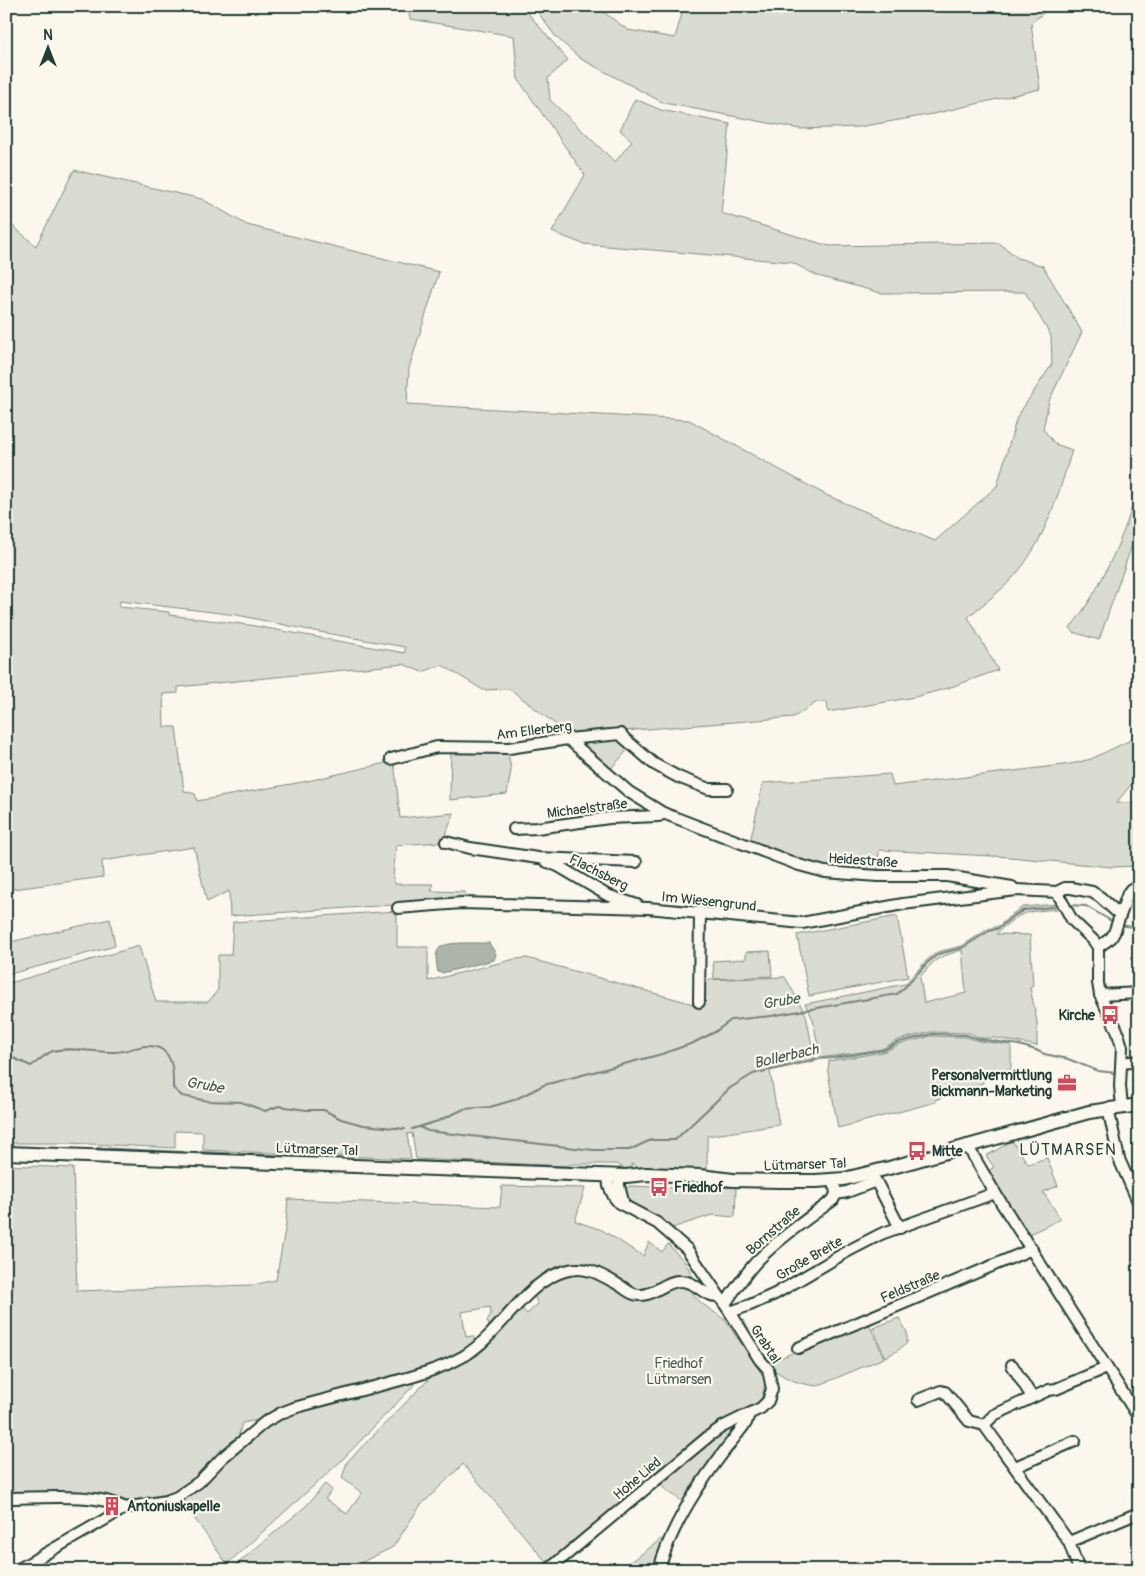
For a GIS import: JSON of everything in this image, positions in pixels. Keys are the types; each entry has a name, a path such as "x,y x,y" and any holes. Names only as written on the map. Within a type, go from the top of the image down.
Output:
{"main road":[{"path":"1122,1106 1139,1105"},
{"name":"Lütmarser Tal","path":"6,1153 618,1176 645,1182 700,1184 733,1180 834,1180 858,1176 1070,1116 1122,1106"}],"street":[{"name":"Am Ellerberg","path":"391,759 437,747 509,748 568,739 621,734 654,764 678,777 709,789 726,790"},
{"name":"Heidestraße","path":"568,739 629,792 663,813 799,865 826,872 878,876 947,876 993,883 1012,887 1016,890 1059,896 1065,888 1071,888 1092,892 1100,896 1118,921"},
{"name":"Michaelstraße","path":"514,829 537,828 610,818 659,816 663,813"},
{"name":"Flachsberg","path":"446,842 470,848 538,858 636,862"},
{"name":"Flachsberg","path":"538,858 558,866 607,895 648,908"},
{"path":"1098,947 1111,938 1128,893 1131,889 1139,887"},
{"name":"Im Wiesengrund","path":"398,908 460,903 648,908 802,923 903,904 1016,890"},
{"path":"1059,896 1072,920 1098,947 1100,995 1117,1030 1122,1047 1120,1086 1122,1106"},
{"path":"699,1002 700,912"},
{"path":"1100,995 1139,993"},
{"path":"1122,1063 1139,1061"},
{"path":"1108,1108 1120,1159 1139,1204"},
{"path":"967,1145 995,1193 1139,1418"},
{"name":"Grabtal","path":"618,1176 609,1186 614,1197 625,1206 657,1223 686,1249 760,1360 768,1369 772,1380 772,1389 768,1401 761,1408 749,1414 746,1423 711,1469 668,1542 658,1570"},
{"path":"834,1180 836,1194 876,1181 900,1228"},
{"name":"Große Breite","path":"724,1304 750,1305 775,1294 881,1234 995,1193"},
{"name":"Bornstraße","path":"724,1304 757,1261 794,1228 833,1200 836,1194"},
{"name":"Feldstraße","path":"798,1348 1032,1249"},
{"path":"17,1570 125,1508 166,1501 177,1497 199,1482 248,1435 281,1412 420,1375 463,1356 489,1338 531,1290 542,1281 564,1271 581,1269 594,1271 635,1294 648,1294 680,1280 691,1282 724,1304"},
{"path":"1012,1364 1032,1397"},
{"path":"984,1425 994,1415 1021,1402 1106,1368"},
{"path":"918,1400 941,1391 945,1392 969,1421 984,1425 1069,1542 1079,1570"},
{"name":"Hohe Lied","path":"548,1570 709,1436 722,1427 749,1414"},
{"path":"1015,1468 1075,1442"},
{"path":"6,1498 91,1498 118,1504 125,1508"},
{"path":"1069,1542 1136,1514"}],"green space":[{"path":"408,6 524,6 531,17 568,60 548,78 550,100 615,162 632,141 620,130 635,99 661,110 730,124 721,213 829,246 999,243 1018,258 1043,266 1082,332 1049,401 1043,429 1055,444 1072,450 1044,530 1036,545 1017,573 1006,585 968,617 998,670 948,688 915,697 828,712 827,702 817,702 794,717 575,735 568,734 510,689 483,690 442,665 422,672 403,664 178,687 178,693 163,694 164,727 176,727 184,791 195,794 197,801 308,781 394,761 400,818 454,813 443,842 396,845 393,878 395,884 433,884 431,891 465,892 466,900 230,916 229,891 207,902 194,847 102,861 103,877 6,890 6,220 36,246 74,170 202,199 247,225 439,272 409,368 407,404 689,420 826,495 935,541 997,486 1017,417 1052,364 1051,336 1025,292 881,293 818,276 791,262 583,244 552,232 585,175 518,79 514,36 410,19","holes":["120,601 237,615 405,647 405,653 249,625 169,615 169,612 119,607"]},
{"path":"533,6 595,6 628,30 675,38 684,6 1052,6 1031,23 1040,89 933,114 859,127 800,129 664,103 581,59 556,37"},
{"path":"1139,485 1139,525 1099,640 1073,632 1070,628 1092,597 1120,541"},
{"path":"1139,736 1139,775 1116,803 1139,803 1139,866 1111,867 1010,857 879,850 878,873 826,869 798,861 750,842 763,783 890,774 893,786 1071,764 1091,759"},
{"path":"619,738 631,746 609,771 583,748 587,740"},
{"path":"451,750 508,752 511,770 507,794 450,800"},
{"path":"1057,904 1059,909 1031,912 1018,916 996,934 1030,935 1033,985 1030,987 1037,1022 1037,1046 996,1038 980,1038 970,1033 931,1032 898,1040 882,1049 820,1058 813,1019 805,1004 905,984 937,952 962,946 988,929 999,926 1023,907","holes":["962,950 966,993 924,1003 920,977 938,959"]},
{"path":"397,911 397,947 428,947 428,981 515,959 527,958 697,1005 702,980 785,977 806,1015 815,1061 770,1071 779,1125 707,1136 707,1171 703,1170 702,1173 635,1169 635,1165 631,1164 631,1169 625,1169 617,1164 572,1164 567,1166 416,1159 412,1133 407,1134 411,1159 203,1150 203,1132 175,1131 175,1148 68,1143 6,1143 6,984 139,946 156,1002 208,1002 218,990 218,955 231,955 233,922"},
{"path":"897,916 908,977 809,996 797,935"},
{"path":"110,919 115,946 6,975 6,943"},
{"path":"770,951 772,976 714,979 713,961 746,959 746,952"},
{"path":"931,1036 965,1037 979,1041 1011,1045 1011,1070 1005,1070 1005,1076 984,1077 983,1083 935,1100 936,1102 838,1128 828,1072 829,1061 883,1052 900,1044"},
{"path":"1012,1141 1028,1164 1047,1158 1058,1186 1043,1192 1061,1219 1027,1235 987,1172 994,1167 986,1156"},
{"path":"6,1165 73,1168 77,1291 253,1285 276,1280 286,1224 288,1199 500,1207 502,1186 585,1188 575,1221 602,1230 643,1256 649,1242 662,1252 668,1244 685,1262 692,1275 668,1276 651,1286 636,1289 589,1265 570,1263 560,1266 529,1283 526,1294 491,1330 487,1321 491,1314 490,1307 462,1312 466,1337 473,1336 476,1343 443,1362 377,1383 281,1408 263,1419 242,1423 237,1441 194,1482 175,1494 132,1504 95,1493 6,1495"},
{"path":"630,1186 697,1189 736,1187 735,1217 712,1215 672,1228 628,1203 623,1189"},
{"name":"Friedhof Lütmarsen","path":"587,1273 634,1298 685,1285 701,1303 725,1320 766,1380 761,1401 705,1433 548,1564 463,1464 420,1506 393,1547 346,1570 230,1570 306,1506 325,1484 332,1490 325,1499 347,1514 362,1493 342,1478 347,1462 431,1377 478,1355 477,1349 520,1306 527,1314 538,1304 533,1294 551,1280 571,1274"},
{"path":"899,1318 907,1332 907,1343 885,1357 873,1328"},
{"path":"868,1321 884,1358 817,1386 790,1379 766,1364"},
{"path":"412,1381 414,1385 340,1462 227,1564 180,1498 281,1414 317,1404 319,1408"},
{"path":"741,1421 684,1503 657,1483 709,1440"},
{"path":"661,1539 664,1542 653,1570 621,1570"}],"shaded area":[{"path":"489,943 496,954 494,960 442,973 438,972 436,957 439,948 447,944"}],"waterway":[{"name":"Grube","path":"1068,905 1086,906 1113,922"},
{"name":"Grube","path":"412,1129 438,1121 464,1109 490,1107 514,1100 544,1085 662,1054 693,1043 715,1032 731,1020 771,1016 897,994 938,954 962,948 989,931 999,928 1013,916 1024,910 1061,906"},
{"name":"Grube","path":"1120,925 1139,928"},
{"name":"Bollerbach","path":"419,1127 428,1131 593,1150 629,1150 651,1140 675,1140 730,1088 753,1074 815,1059 883,1050 899,1042 932,1034 966,1035 979,1039 1019,1045 1044,1054 1068,1059 1098,1071 1116,1073"},
{"name":"Grube","path":"6,1058 11,1057 31,1066 50,1052 60,1050 75,1049 116,1052 145,1046 156,1047 165,1052 171,1061 173,1088 182,1096 208,1101 241,1102 265,1111 279,1106 306,1110 324,1110 341,1119 363,1125 405,1129"},
{"path":"97,1148 183,1152"},
{"path":"200,1152 292,1156"},
{"path":"305,1157 409,1162"},
{"path":"417,1161 474,1164"},
{"path":"481,1164 525,1166"},
{"path":"298,1170 364,1173"},
{"path":"557,1570 619,1518"}],"place":[{"name":"Kirche","path":"1110,1015"},
{"name":"Personalvermittlung Bickmann-Marketing","path":"1067,1083"},
{"name":"Mitte","path":"917,1151"},
{"name":"Friedhof","path":"659,1187"},
{"name":"Antoniuskapelle","path":"112,1506"}],"district":[{"name":"LÜTMARSEN","path":"1068,1149"}]}
